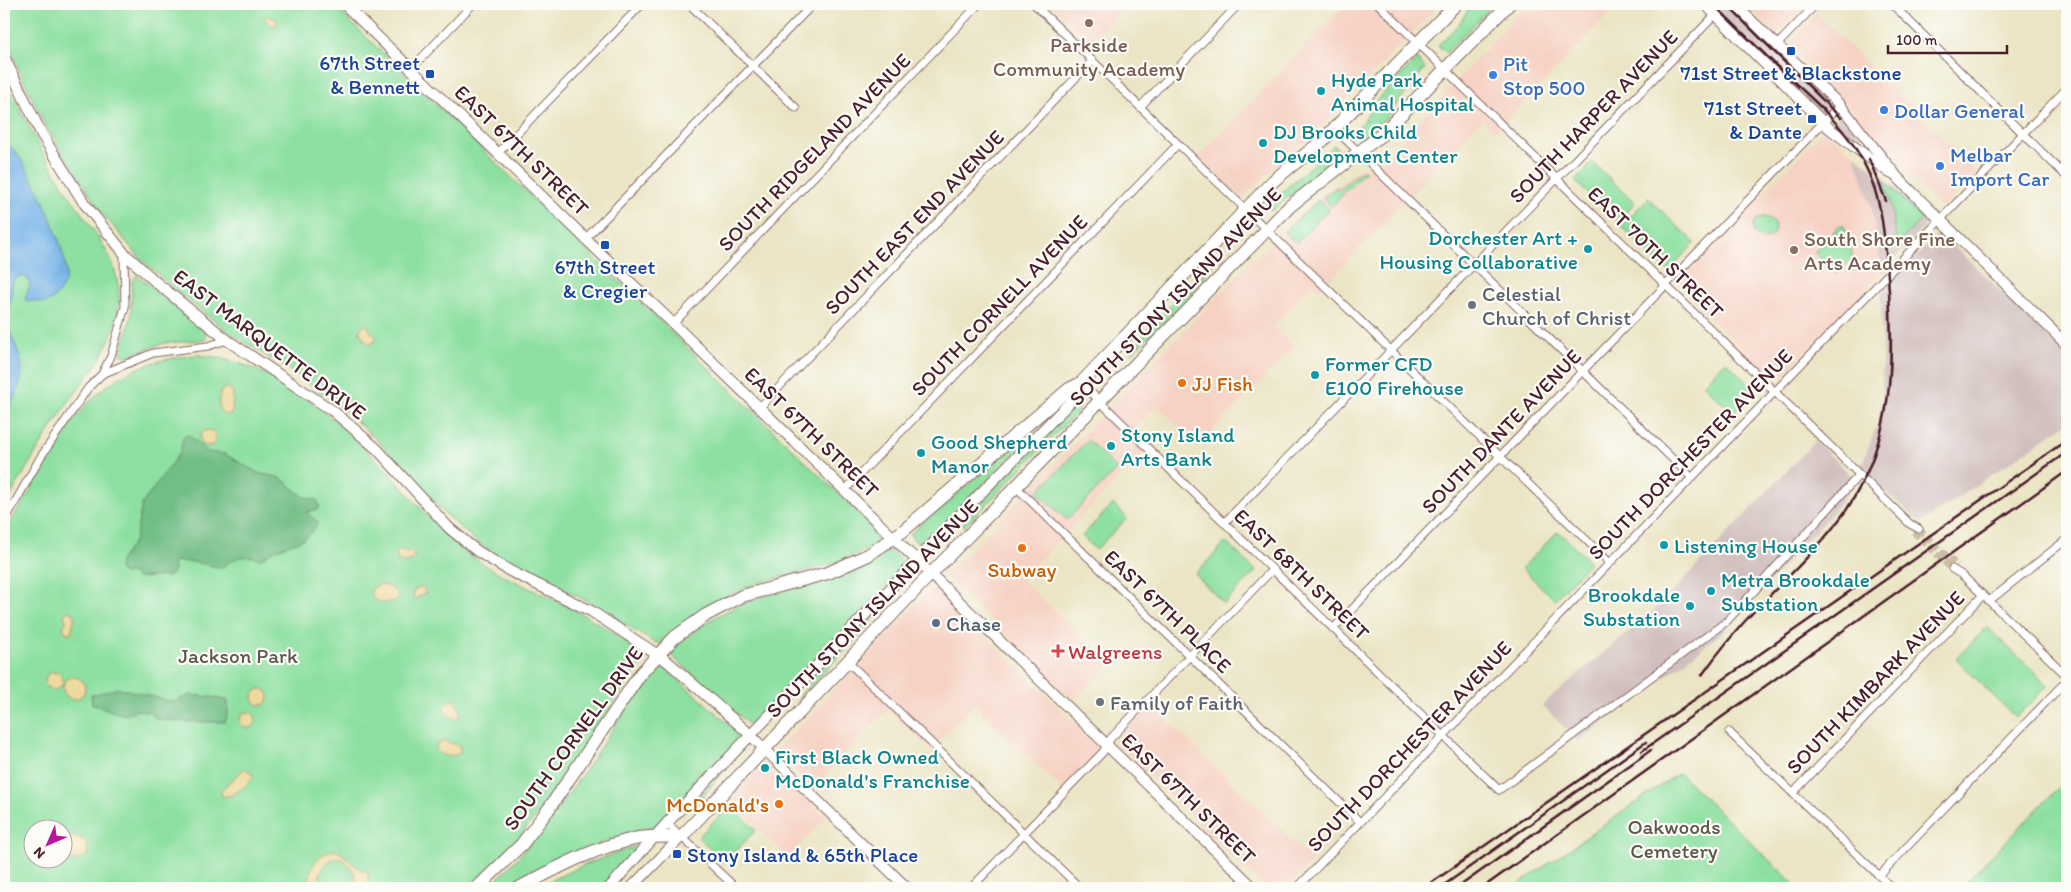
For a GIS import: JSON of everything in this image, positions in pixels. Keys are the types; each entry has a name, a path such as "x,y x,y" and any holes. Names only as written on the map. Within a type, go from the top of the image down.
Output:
{"highway":[{"name":"SOUTH STONY ISLAND AVENUE","path":"1081,383 1273,181 1334,128 1456,4"},
{"name":"SOUTH STONY ISLAND AVENUE","path":"682,836 931,573 1266,230 1304,193 1382,135 1509,4"},
{"name":"SOUTH CORNELL DRIVE","path":"478,888 522,844 548,810 622,701 658,654 675,637 720,606 756,591 840,568 868,555 894,537 1069,388 1081,383"},
{"path":"519,888 584,856 640,838 682,836"}],"street":[{"name":"EAST 67TH STREET","path":"344,4 1254,888"},
{"path":"411,68 473,4"},
{"path":"498,153 642,4"},
{"path":"689,4 796,108"},
{"path":"586,238 813,4"},
{"name":"SOUTH RIDGELAND AVENUE","path":"674,324 979,4"},
{"path":"1034,4 1610,563"},
{"path":"1140,107 1239,4"},
{"name":"EAST 70TH STREET","path":"1378,4 1917,530"},
{"path":"1705,4 1823,122 1844,140 1898,178"},
{"path":"1734,4 1840,105 1898,178 2067,345"},
{"path":"1777,45 1816,4"},
{"path":"1892,4 2067,177"},
{"path":"2063,4 2067,8"},
{"name":"SOUTH HARPER AVENUE","path":"1224,523 1716,14"},
{"name":"EAST MARQUETTE DRIVE","path":"4,57 42,136 84,203 124,253 173,298 227,340 313,395 333,411 377,449 449,528 477,552 510,571 591,611 658,654 714,700 907,888"},
{"name":"SOUTH EAST END AVENUE","path":"760,407 1092,61"},
{"name":"SOUTH DORCHESTER AVENUE","path":"1297,888 2067,88"},
{"name":"SOUTH DANTE AVENUE","path":"1333,630 1840,105"},
{"path":"1334,128 1692,478"},
{"name":"SOUTH CORNELL AVENUE","path":"845,490 1178,144"},
{"path":"4,522 40,458 69,414 102,374 115,346 125,307 124,253"},
{"path":"102,374 153,353 208,346 227,340"},
{"name":"EAST 68TH STREET","path":"1081,383 1499,790 1727,620 1859,475"},
{"name":"SOUTH STONY ISLAND AVENUE","path":"609,888 667,823 1076,395 1081,383"},
{"name":"EAST 67TH PLACE","path":"1016,487 1360,822"},
{"name":"SOUTH KIMBARK AVENUE","path":"1793,793 1986,598 2067,538"},
{"path":"1955,568 2067,676"},
{"path":"971,888 1103,752 1110,738 1272,570"},
{"path":"847,661 1080,888"},
{"path":"1879,876 2067,680"},
{"path":"1730,732 1892,888"},
{"path":"667,823 736,888"},
{"name":"SOUTH STONY ISLAND AVENUE","path":"631,888 682,836"}],"shaded area":[{"name":"Parkside Community Academy","path":"1051,4 1127,4 1090,42"},
{"path":"1346,4 1440,4 1306,142 1275,167 1244,197 1241,197 1198,157"},
{"path":"1528,4 1619,4 1496,132 1482,119 1320,290 1313,284 1273,327 1294,348 1198,445 1157,405 1135,427 1152,444 1021,579 1110,664 1073,701 945,576 1288,224 1326,192 1360,168 1380,163"},
{"path":"1709,4 1729,4 1833,104 1822,115"},
{"path":"1743,4 1806,4 1807,5 1776,35"},
{"path":"1816,13 1978,173 1944,207 1939,206 1897,163 1853,112 1786,46"},
{"path":"1842,113 1878,158 1833,127 1831,124"},
{"name":"South Shore Fine Arts Academy","path":"1823,131 1854,154 1872,207 1882,273 1775,382 1677,284"},
{"path":"1854,154 1885,178 1929,222 1882,273 1872,207"},
{"path":"1938,234 1944,236 2067,356 2067,423 1921,523 1876,483 1861,466 1878,423 1883,401 1881,293"},
{"path":"1815,441 1857,481 1832,513 1724,631 1578,741 1542,705 1660,605"},
{"path":"934,586 1101,749 1062,789 974,704 931,750 888,709 812,788 774,752"},
{"path":"1151,705 1313,861 1286,888 1265,888 1115,742"},
{"path":"767,760 826,818 788,857 729,800"}],"green space":[{"path":"4,4 332,4 880,534 879,540 853,556 810,570 765,581 736,592 710,606 660,642 655,643 591,603 496,555 476,541 446,515 378,441 342,408 293,372 230,333 175,290 140,258 102,213 46,127 21,75 4,30"},
{"path":"1472,4 1494,4 1446,53 1438,45 1459,24"},
{"path":"1417,59 1425,68 1386,118 1362,137 1355,130 1364,121 1375,102"},
{"path":"4,78 30,130 52,168 100,241 110,260 117,279 119,300 115,324 104,351 60,414 4,507"},
{"path":"1334,145 1342,153 1271,211 1267,206"},
{"path":"1592,162 1635,203 1617,221 1575,181"},
{"path":"1363,170 1366,171 1345,192 1340,187"},
{"path":"1884,180 1922,219 1897,245 1891,204"},
{"path":"1337,187 1344,194 1331,207 1323,197"},
{"path":"1648,198 1695,243 1668,271 1621,226"},
{"path":"1319,200 1329,209 1296,243 1284,232"},
{"path":"1764,217 1774,224 1775,228 1768,238 1764,239 1754,232 1753,228 1760,218"},
{"path":"1840,225 1844,226 1853,257 1836,274 1814,252"},
{"path":"1218,257 1189,297 1131,354 1149,328"},
{"path":"137,275 206,333 205,340 165,343 126,356 122,355 121,351 131,318 132,281"},
{"name":"Jackson Park","path":"199,355 229,360 257,370 284,384 309,400 356,440 378,461 441,530 460,547 501,575 578,612 618,636 643,654 642,662 541,810 494,864 467,888 4,888 4,650 2,581 5,536 61,438 77,416 95,396 115,380 139,368 166,359"},
{"path":"1726,361 1755,391 1733,413 1703,384"},
{"path":"1076,405 1080,409 965,526 962,524 987,494"},
{"path":"189,435 208,452 225,454 258,473 281,478 304,497 317,500 320,507 317,510 306,512 318,522 312,532 300,540 260,559 244,557 235,559 222,568 198,563 173,562 174,570 170,576 137,578 131,573 124,574 119,570 120,561 135,540 142,504 180,452 183,437"},
{"path":"1022,439 1025,442 933,534 931,532 919,544 912,538 911,533"},
{"path":"1088,440 1117,469 1067,520 1037,492"},
{"path":"1113,504 1127,518 1096,550 1082,536"},
{"path":"1558,531 1590,562 1554,600 1522,568"},
{"path":"1226,542 1256,571 1224,604 1195,574"},
{"path":"890,550 906,565 752,727 672,656 673,649 683,640 716,617 740,605 765,596 846,574"},
{"path":"882,605 862,633 797,701 815,675"},
{"path":"1987,627 2048,685 2016,718 1956,659"},
{"path":"658,667 665,668 740,734 741,740 662,823 609,840 505,888 488,888 512,864 555,813 650,673"},
{"path":"119,688 174,702 191,695 212,697 228,701 228,714 225,722 185,722 156,719 149,712 138,710 124,715 92,704 91,695"},
{"path":"724,770 699,802 685,811"},
{"name":"Oakwoods Cemetery","path":"1679,773 1798,888 1513,888"},
{"path":"2067,779 2067,888 1960,888"},
{"path":"730,805 756,830 724,863 698,837"},
{"path":"639,845 601,888 534,888 584,865"}],"sand":[{"path":"267,15 277,20 276,26 273,26 264,19"},
{"path":"368,325 370,331 376,336 375,341 371,344 366,342 359,331 363,326"},
{"path":"227,387 233,392 232,414 225,415 220,410 219,401 221,391"},
{"path":"208,430 216,438 208,446 200,438"},
{"path":"401,550 414,553 414,559 405,563 397,560 396,552"},
{"path":"380,584 390,587 399,596 396,601 382,603 372,598 371,589"},
{"path":"422,586 426,593 413,600 414,590"},
{"path":"67,611 72,612 75,616 71,633 66,633 63,627 66,622 64,615"},
{"path":"54,672 60,675 63,681 60,687 54,690 48,687 45,681 48,675"},
{"path":"74,677 84,684 85,688 78,698 74,699 64,692 63,688 70,678"},
{"path":"261,689 269,697 261,705 253,697"},
{"path":"451,700 455,701 461,711 459,718 452,718 445,711 444,706"},
{"path":"248,712 254,714 256,720 254,726 248,728 242,726 240,720 242,714"},
{"path":"444,741 460,746 460,753 448,756 438,752 436,745"},
{"path":"245,768 253,775 249,782 236,793 222,796 221,790"},
{"path":"72,837 81,838 88,844 87,856 76,861 72,860"},
{"path":"334,850 342,854 358,868 369,872 368,886 357,885 349,888 356,881 353,870 345,861 338,857 328,862 322,869 320,878 324,888 312,888 310,875 314,864 322,855"}],"water":[{"path":"9,145 27,169 46,207 61,247 66,277 59,293 46,303 25,300 30,284 27,277 20,276 13,281 9,310 5,322 21,360 22,369 18,390 4,417 4,153"}],"tunnel":[{"path":"1919,529 1957,566"},
{"path":"1914,532 1952,569"}],"railway":[{"path":"1702,675 1758,607 1827,535 1847,509 1863,481 1883,425 1888,397 1891,338 1885,242 1880,209 1871,177 1854,146 1831,117 1713,4"},
{"path":"1726,4 1841,118"},
{"path":"1869,159 1886,201"},
{"path":"1424,888 2067,440"},
{"path":"1642,751 2067,452"},
{"path":"1482,888 2067,471"},
{"path":"1440,888 1646,742"},
{"path":"1457,888 1651,750"}],"place":[{"name":"Parkside Community Academy","path":"1089,23"},
{"name":"71st Street & Blackstone","path":"1791,51"},
{"name":"67th Street & Bennett","path":"430,74"},
{"name":"Pit Stop 500","path":"1493,75"},
{"name":"Hyde Park Animal Hospital","path":"1321,91"},
{"name":"Dollar General","path":"1884,110"},
{"name":"71st Street & Dante","path":"1812,119"},
{"name":"DJ Brooks Child Development Center","path":"1263,143"},
{"name":"Melbar Import Car","path":"1940,166"},
{"name":"67th Street & Cregier","path":"605,245"},
{"name":"Dorchester Art + Housing Collaborative","path":"1588,249"},
{"name":"South Shore Fine Arts Academy","path":"1794,250"},
{"name":"Celestial Church of Christ","path":"1472,305"},
{"name":"Former CFD E100 Firehouse","path":"1315,375"},
{"name":"JJ Fish","path":"1182,383"},
{"name":"Stony Island Arts Bank","path":"1111,446"},
{"name":"Good Shepherd Manor","path":"921,453"},
{"name":"Listening House","path":"1664,545"},
{"name":"Subway","path":"1022,548"},
{"name":"Metra Brookdale Substation","path":"1711,591"},
{"name":"Brookdale Substation","path":"1690,606"},
{"name":"Chase","path":"936,623"},
{"name":"Walgreens","path":"1058,651"},
{"name":"Family of Faith","path":"1100,702"},
{"name":"First Black Owned McDonald's Franchise","path":"765,768"},
{"name":"McDonald's","path":"779,804"},
{"name":"Stony Island & 65th Place","path":"677,854"}]}
